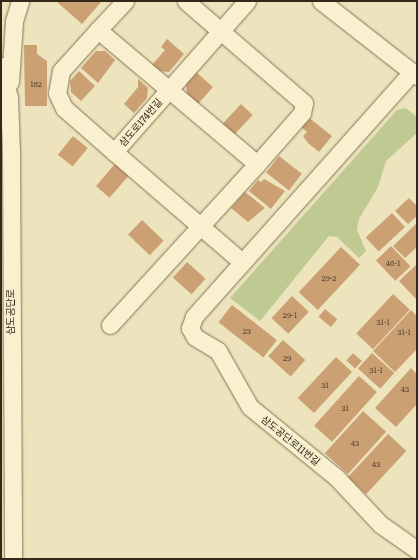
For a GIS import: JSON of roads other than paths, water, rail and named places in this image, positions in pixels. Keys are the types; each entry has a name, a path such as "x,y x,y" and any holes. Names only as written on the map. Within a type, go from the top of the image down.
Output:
{"street":[{"path":"5,93 12,40 20,1"},
{"path":"114,152 64,108 57,93 61,71 125,1"},
{"path":"110,325 302,113 304,103 186,1"},
{"name":"삼도로174번길","path":"242,262 201,225 114,152 247,1"},
{"path":"242,262 414,74 322,1"},
{"path":"98,30 257,164"},
{"name":"삼도공단로","path":"1,66 5,93 6,152 6,490 13,559"},
{"name":"삼도공단로11번길","path":"242,262 194,316 191,333 218,351 250,406 337,478 370,515 417,550"}]}
